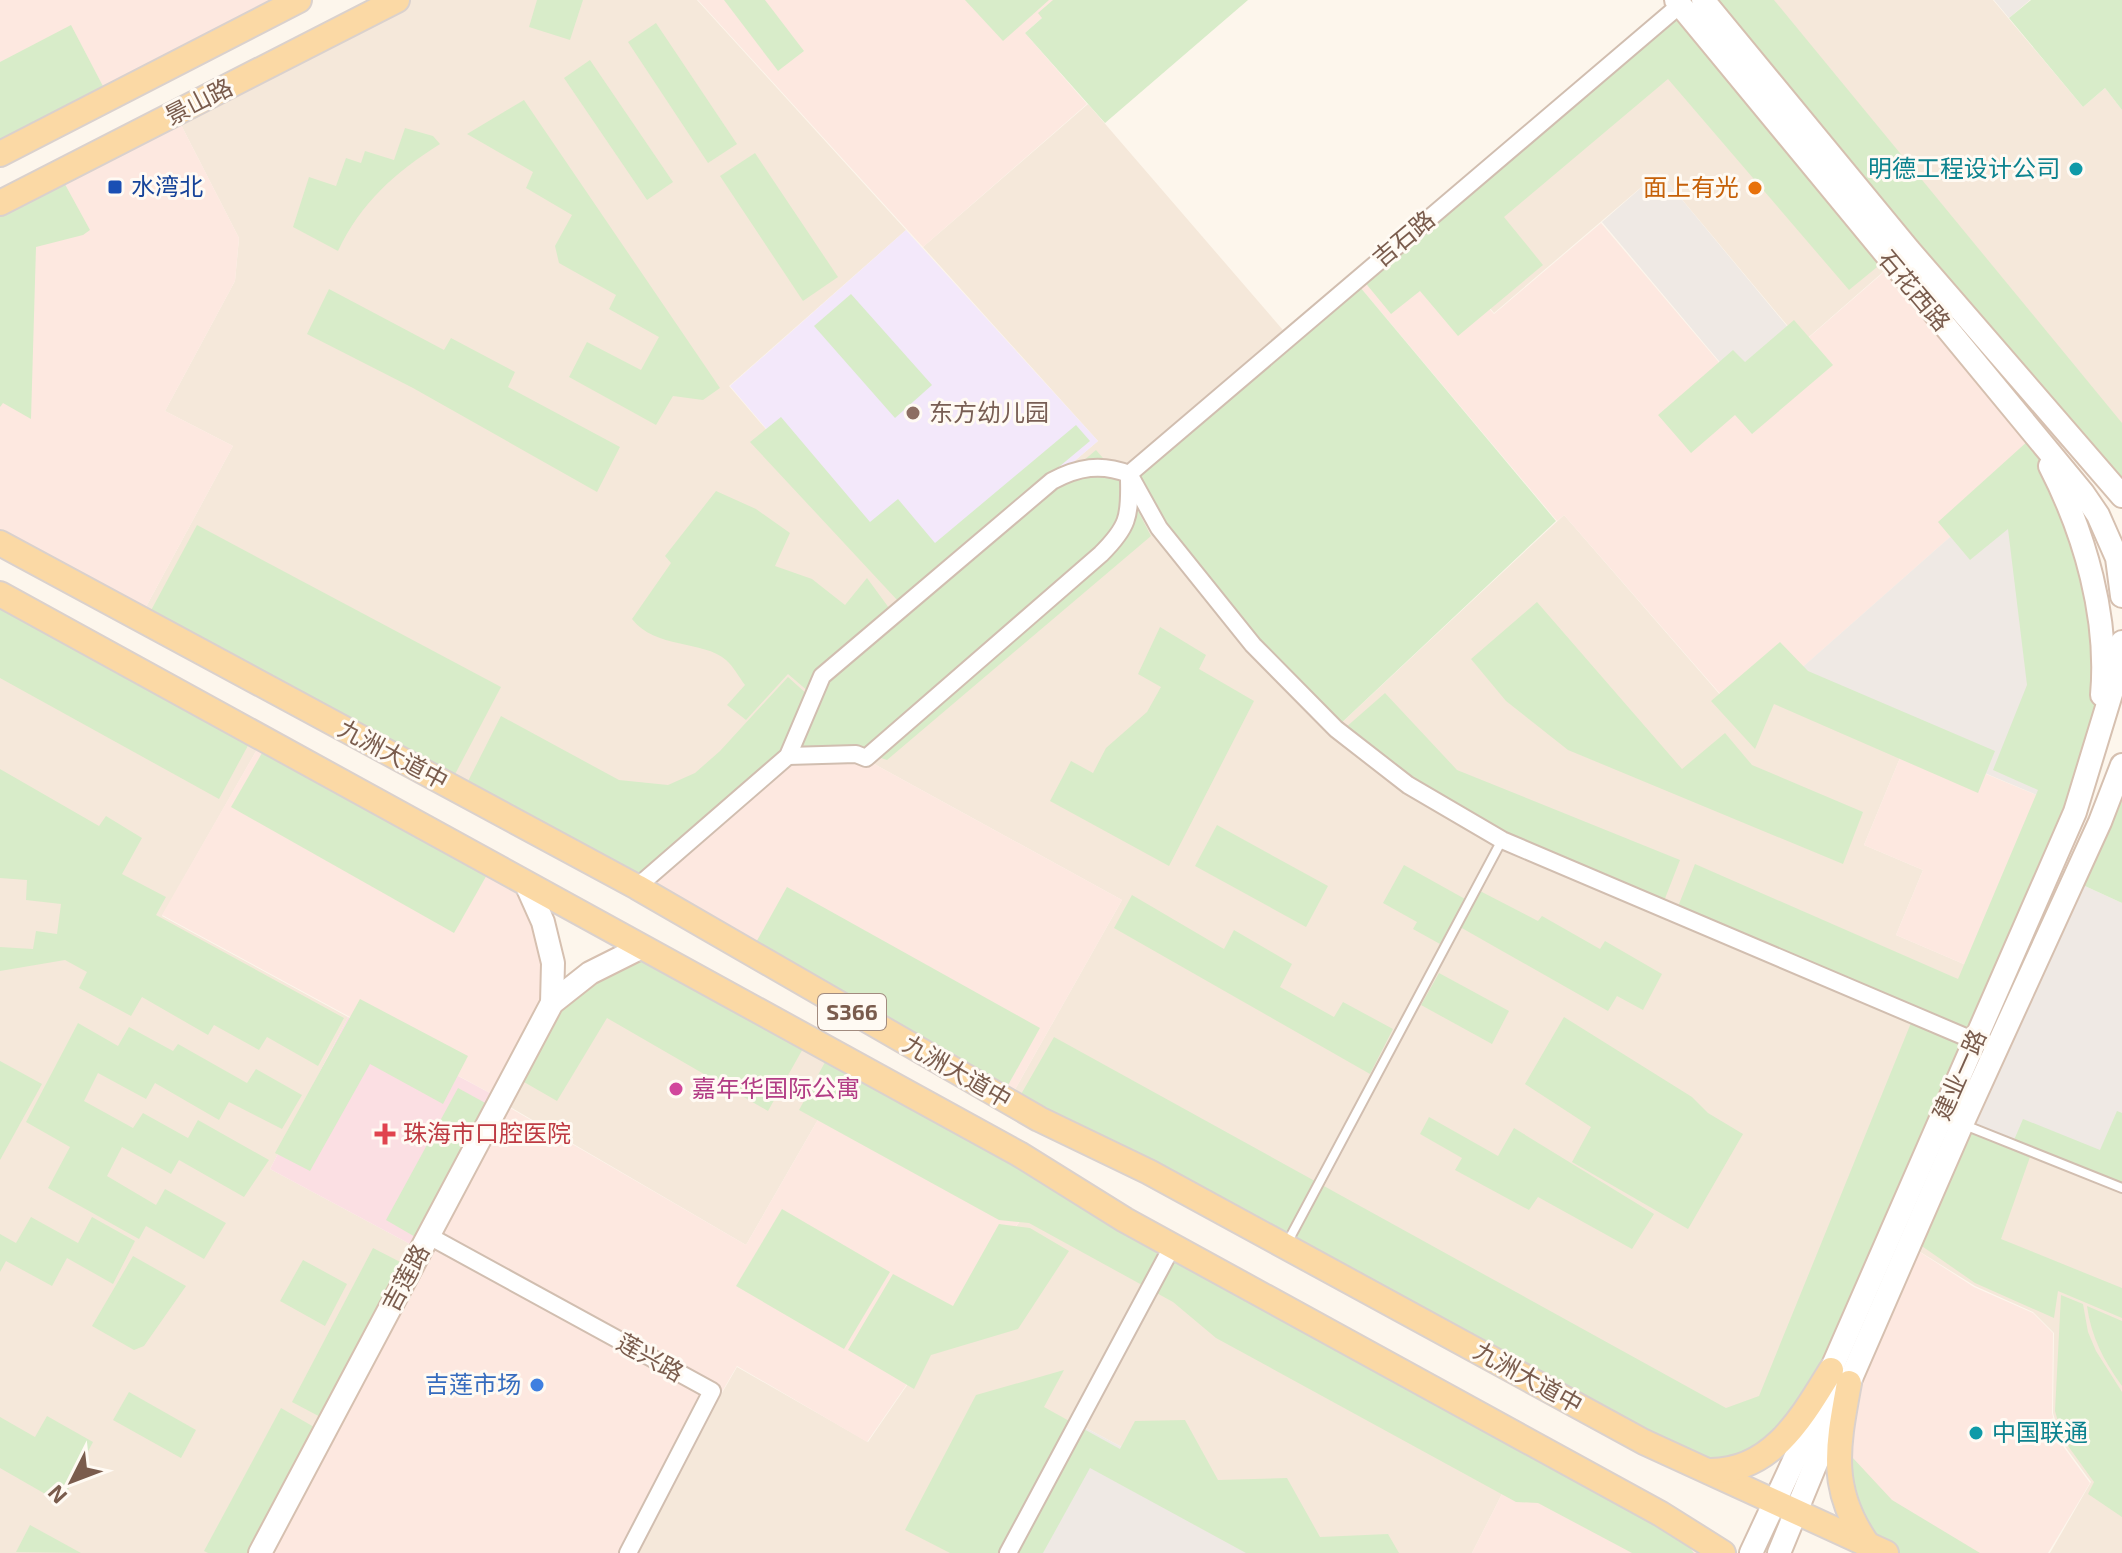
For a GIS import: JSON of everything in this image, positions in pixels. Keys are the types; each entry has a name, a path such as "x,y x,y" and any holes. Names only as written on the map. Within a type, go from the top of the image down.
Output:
{"main road":[{"name":"景山路","path":"0,154 299,0"},
{"name":"景山路","path":"0,203 397,0"},
{"name":"石花西路","path":"1703,0 1909,250 2122,496"},
{"name":"石花西路","path":"1678,2 1892,264 2063,466 2098,515 2117,558 2122,596"},
{"path":"2029,424 2059,483 2088,565 2102,640 2104,681 2099,736"},
{"name":"九洲大道中","path":"0,543 637,887 998,1096 1149,1172 1644,1442 1876,1548"},
{"name":"九洲大道中","path":"0,594 1005,1146 1125,1220 1661,1514 1723,1553"},
{"name":"建业一路","path":"1786,1506 1975,1041 2075,812 2118,671 2122,642"},
{"name":"建业一路","path":"1840,1376 2114,798 2122,765"},
{"path":"526,884 543,922 553,963 552,1003"},
{"path":"552,1003 590,973 642,947"},
{"name":"吉莲路","path":"260,1553 552,1003"},
{"path":"1709,1471 1749,1463 1774,1449 1840,1376"},
{"path":"1840,1376 1838,1467 1842,1496 1854,1525 1876,1548"},
{"path":"1751,1553 1786,1506"},
{"path":"1779,1553 1786,1506"},
{"path":"1661,1514 1697,1553"}],"street":[{"name":"吉石路","path":"1129,474 1678,2"},
{"path":"637,887 788,756 822,676 1052,481 1065,474 1105,466 1129,474 1159,528 1253,645 1336,729 1408,785 1502,840 1975,1041"},
{"path":"788,756 856,754 866,758 1120,535 1128,521 1129,474"},
{"name":"莲兴路","path":"429,1236 712,1391 628,1553"},
{"path":"1008,1553 1173,1245"}],"lane":[{"path":"1285,1246 1502,840"},
{"path":"1962,1124 2122,1188"}],"shaded area":[{"path":"0,0 298,0 0,153"},
{"path":"397,0 697,0 906,230 729,386 912,600 1098,441 923,247 1088,104 1289,337 1336,728 1564,515 1742,720 1780,687 1907,741 1864,845 1923,870 1896,935 2001,980 1774,1448 1008,1102 1122,900 856,754 637,886 140,618 233,446 165,411 235,281 239,238 176,115"},
{"path":"698,0 1062,0 1025,33 1087,104 923,247"},
{"path":"1703,0 1993,0 2083,107 2105,88 2122,110 2122,496"},
{"path":"1994,0 2030,0 2009,18"},
{"path":"1680,5 1891,265 1802,343 1659,172 1494,313 1422,224"},
{"path":"176,115 239,238 235,281 165,411 233,446 140,618 0,542 0,203"},
{"path":"1659,172 1801,343 1745,392 1602,222"},
{"path":"1601,223 1745,393 1892,265 2044,454 1743,720 1564,515 1557,521 1355,281 1421,225 1494,314"},
{"name":"东方幼儿园","path":"906,230 1098,441 912,600 730,386"},
{"path":"2044,454 2103,681 2075,811 1780,687"},
{"path":"0,595 263,739 162,916 348,1017 270,1169 421,1250 259,1553 0,1553"},
{"path":"263,739 525,884 552,1003 501,1099 162,915"},
{"path":"1907,741 2075,811 2001,980 1896,935 1923,870 1864,845"},
{"path":"856,754 1122,900 1008,1102 637,887 788,757"},
{"path":"2074,881 2122,903 2122,1188 1962,1124"},
{"name":"嘉年华国际公寓","path":"591,973 851,1062 746,1245 500,1101"},
{"name":"珠海市口腔医院","path":"348,1017 501,1099 421,1250 270,1169"},
{"path":"851,1062 1053,1173 867,1442 737,1366 628,1553 260,1553 500,1102 746,1245"},
{"path":"1961,1124 2122,1189 2122,1553 2050,1553 2091,1482 2061,1441 2053,1413 2054,1333 2033,1312 1975,1286 1909,1245"},
{"path":"1053,1173 1533,1433 1472,1553 1320,1553 1073,1421 1002,1553 629,1553 737,1367 868,1442"},
{"path":"1909,1245 1974,1287 2033,1313 2053,1333 2052,1413 2060,1442 2090,1483 2048,1553 1874,1553 1840,1440"},
{"path":"1073,1421 1320,1553 1003,1553"},
{"path":"1533,1433 1693,1547 1697,1553 1472,1553"}],"green space":[{"path":"537,0 583,0 570,40 529,27"},
{"path":"724,0 765,0 804,51 778,71"},
{"path":"965,0 1049,0 1003,41"},
{"path":"1053,0 1248,0 1105,123 1025,33 1042,18 1038,13"},
{"path":"1710,0 1774,0 2122,423 2122,500"},
{"path":"2031,0 2122,0 2122,110 2105,88 2083,107 2009,18"},
{"path":"1679,14 1882,263 1849,290 1668,79 1504,217 1543,265 1458,336 1420,291 1391,314 1363,280"},
{"path":"656,23 737,144 708,163 628,42"},
{"path":"71,25 105,90 0,145 0,62"},
{"path":"590,60 673,182 647,200 564,78"},
{"path":"524,100 720,388 703,400 673,396 656,425 569,377 587,342 641,370 659,337 609,309 616,295 559,263 555,246 572,215 526,188 533,172 467,134"},
{"path":"405,128 433,136 440,144 380,190 357,218 338,251 293,227 309,177 336,186 346,158 361,163 365,151 394,160"},
{"path":"755,153 838,277 803,301 720,176"},
{"path":"61,177 90,230 83,235 36,247 31,419 3,403 0,407 0,207"},
{"path":"1355,281 1556,521 1336,728 1253,645 1129,474"},
{"path":"329,289 444,350 451,338 515,372 508,387 620,447 597,492 413,388 307,334"},
{"path":"851,294 932,385 895,418 814,326"},
{"path":"1794,320 1833,365 1752,434 1735,415 1691,453 1658,415 1733,350 1745,362"},
{"path":"781,417 870,522 898,499 935,543 1076,425 1090,441 898,601 750,442"},
{"path":"2029,440 2060,509 2084,582 2092,619 2096,695 2092,733 2078,783 1969,1031 1677,909 1695,864 1958,979 2038,790 1993,770 2027,685 2008,529 1970,560 1938,522"},
{"path":"1096,450 1122,480 1151,536 887,760 857,750 797,749 827,679"},
{"path":"716,491 756,509 790,533 775,566 812,579 845,605 867,578 892,612 809,692 788,674 746,720 727,705 745,685 726,660 705,649 653,635 632,619 671,563 665,556"},
{"path":"197,525 501,687 453,778 148,616"},
{"path":"0,602 251,740 219,799 0,678"},
{"path":"1537,602 1682,769 1725,733 1752,765 1863,812 1843,864 1568,750 1506,701 1471,659"},
{"path":"1160,627 1206,655 1199,669 1254,701 1169,866 1050,801 1071,761 1093,773 1106,748 1147,712 1161,687 1138,674"},
{"path":"1780,642 1808,671 1995,751 1978,793 1774,704 1755,749 1711,701"},
{"path":"788,677 808,695 784,753 635,878 465,787 501,716 619,780 668,785 695,773 720,751"},
{"path":"1385,693 1457,770 1680,860 1664,901 1505,837 1411,780 1345,728"},
{"path":"266,746 488,873 454,933 231,807"},
{"path":"0,769 99,826 106,816 142,838 122,874 166,897 156,915 344,1018 318,1066 267,1037 259,1050 214,1025 208,1035 142,997 131,1016 79,988 87,972 65,960 0,971 0,947 33,949 36,931 57,934 61,904 26,900 27,880 0,878"},
{"path":"2122,793 2122,903 2074,881"},
{"path":"1217,825 1328,886 1306,927 1195,866"},
{"path":"1404,865 1465,899 1440,944 1413,929 1417,922 1383,903"},
{"path":"787,887 1040,1028 1007,1087 754,946"},
{"path":"1480,891 1538,921 1542,916 1600,949 1605,941 1662,974 1643,1010 1617,996 1608,1011 1460,927"},
{"path":"1132,895 1224,949 1234,930 1292,964 1280,987 1334,1017 1343,1002 1393,1029 1370,1074 1114,928"},
{"path":"645,954 805,1045 768,1111 607,1018 557,1101 517,1078 556,1008 594,978"},
{"path":"1439,973 1509,1011 1492,1044 1421,1005"},
{"path":"360,999 468,1056 443,1104 370,1064 310,1171 275,1153"},
{"path":"1564,1017 1692,1097 1708,1113 1743,1134 1688,1229 1572,1162 1591,1127 1525,1084"},
{"path":"1913,1018 1966,1042 1826,1366 1795,1417 1755,1453 1703,1462 1020,1096 1054,1037 1726,1408 1759,1396"},
{"path":"78,1023 118,1046 129,1027 173,1051 178,1044 247,1083 256,1069 302,1095 282,1129 229,1102 219,1120 155,1083 146,1099 98,1073 84,1101 133,1128 143,1113 188,1138 198,1120 269,1160 244,1197 179,1160 171,1174 122,1147 107,1176 156,1205 165,1189 226,1223 204,1259 146,1226 139,1239 48,1188 70,1147 26,1122"},
{"path":"830,1053 1673,1528 1694,1553 1632,1553 1538,1503 1516,1502 1216,1338 1173,1302 1029,1223 999,1220 799,1110"},
{"path":"0,1061 42,1084 0,1160"},
{"path":"458,1088 489,1105 417,1238 386,1220"},
{"path":"2117,1111 2122,1113 2122,1184 2014,1140 2023,1119 2100,1150"},
{"path":"1429,1117 1498,1156 1514,1128 1654,1214 1632,1249 1538,1197 1529,1210 1455,1170 1462,1158 1420,1134"},
{"path":"1966,1131 2030,1157 2001,1239 2122,1288 2122,1318 2058,1291 2054,1318 1975,1283 1916,1242"},
{"path":"782,1209 890,1272 844,1349 736,1286"},
{"path":"31,1217 78,1243 92,1217 135,1241 113,1284 67,1258 52,1286 6,1261 0,1272 0,1234 16,1243"},
{"path":"999,1224 1030,1228 1069,1251 1018,1329 931,1355 914,1389 848,1350 893,1274 953,1306"},
{"path":"373,1248 408,1266 326,1420 292,1402"},
{"path":"133,1256 186,1286 144,1346 134,1350 92,1326"},
{"path":"303,1260 347,1284 325,1326 280,1301"},
{"path":"2061,1295 2083,1304 2088,1332 2096,1351 2122,1392 2122,1517 2088,1494 2094,1482 2063,1439 2055,1411"},
{"path":"2087,1306 2122,1321 2122,1386 2099,1348"},
{"path":"1064,1370 1044,1407 1120,1449 1135,1421 1185,1420 1218,1480 1287,1478 1320,1537 1388,1534 1399,1553 1246,1553 1090,1468 1043,1553 950,1553 905,1530 976,1395"},
{"path":"129,1392 196,1430 181,1458 113,1420"},
{"path":"281,1408 321,1431 255,1553 204,1551"},
{"path":"47,1416 93,1442 61,1503 0,1468 0,1417 35,1437"},
{"path":"1852,1457 1892,1500 1980,1553 1876,1553 1840,1465"},
{"path":"30,1525 81,1553 16,1552"}],"place":[{"name":"明德工程设计公司","path":"2076,169"},
{"name":"水湾北","path":"115,187"},
{"name":"面上有光","path":"1755,188"},
{"name":"东方幼儿园","path":"913,413"},
{"name":"嘉年华国际公寓","path":"676,1089"},
{"name":"珠海市口腔医院","path":"385,1134"},
{"name":"吉莲市场","path":"537,1385"},
{"name":"中国联通","path":"1976,1433"}]}
